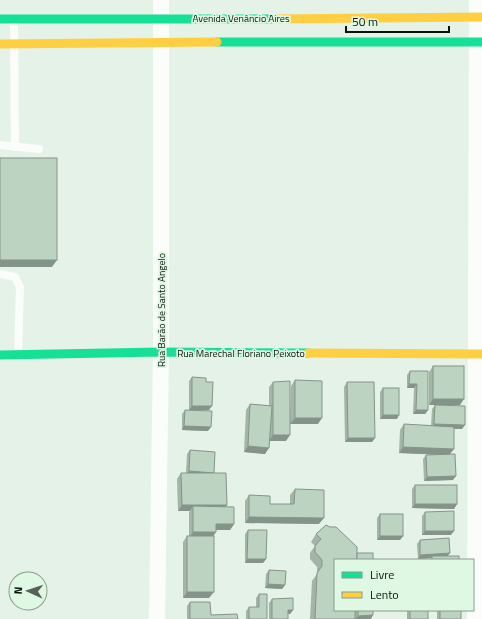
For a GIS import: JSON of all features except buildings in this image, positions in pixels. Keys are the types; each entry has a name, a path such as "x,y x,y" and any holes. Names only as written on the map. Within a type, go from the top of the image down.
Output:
{"main road":[{"name":"Avenida Venâncio Aires","path":"0,44 14,44 50,37 161,42 331,30 480,17"},
{"path":"49,18 50,37"},
{"name":"Avenida Venâncio Aires","path":"0,19 161,18 480,42"},
{"name":"Rua Marechal Floriano Peixoto","path":"0,355 162,352 479,354"}],"street":[{"name":"Rua Barão de Santo Angelo","path":"157,619 162,352 161,0"},
{"path":"475,619 479,354 480,17 477,0"}],"lane":[{"path":"14,18 14,147"},
{"path":"0,145 39,149"},
{"path":"0,274 15,277 20,287 18,354"}],"traffic: fast":[{"path":"0,19 273,19"},
{"path":"217,42 482,42"},
{"path":"0,355 161,352 308,353"}],"traffic: slow":[{"path":"273,19 482,17"},
{"path":"0,44 217,42"},
{"path":"308,353 482,354"}]}
